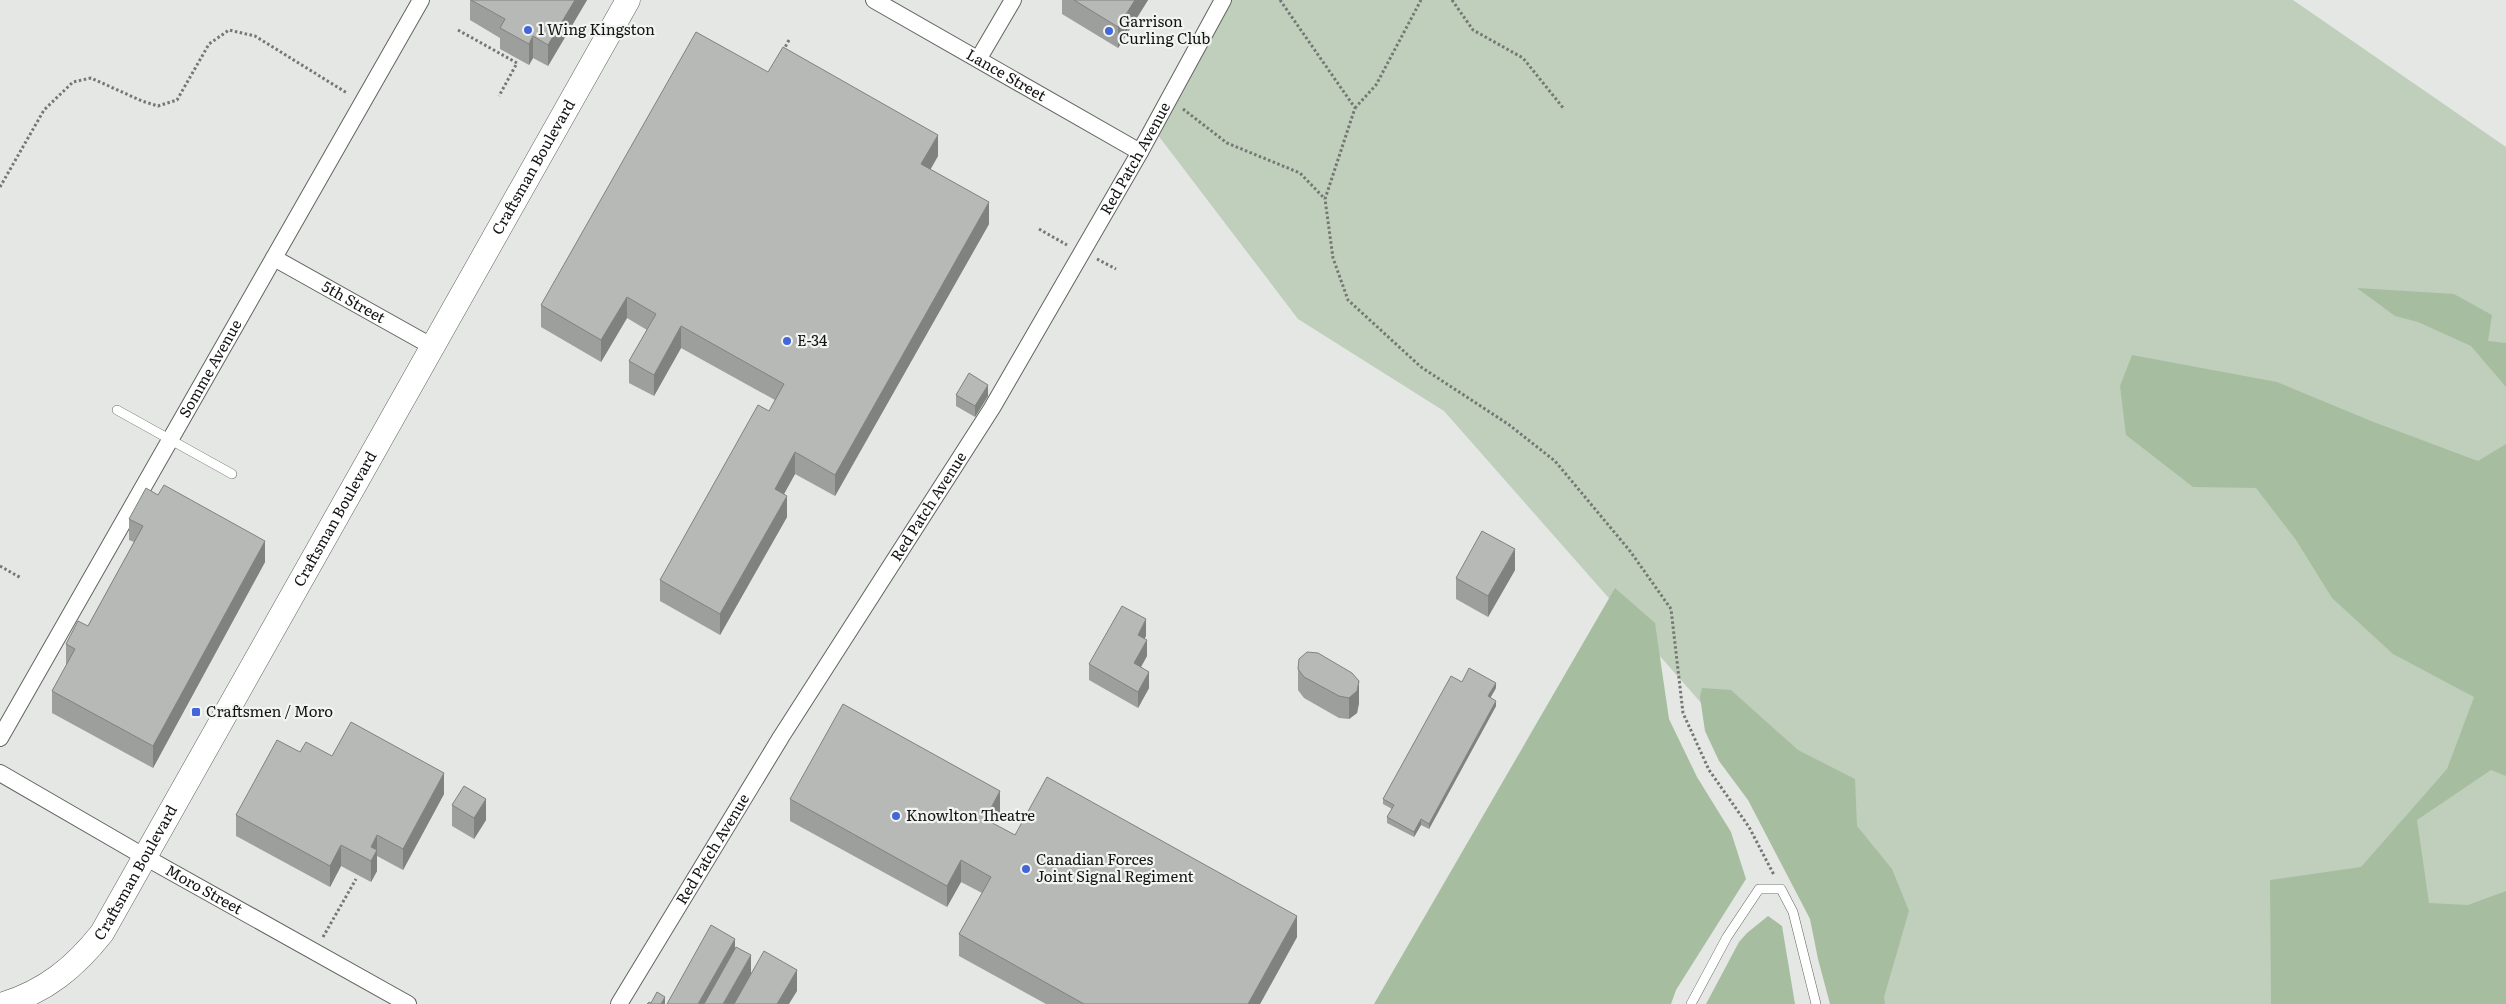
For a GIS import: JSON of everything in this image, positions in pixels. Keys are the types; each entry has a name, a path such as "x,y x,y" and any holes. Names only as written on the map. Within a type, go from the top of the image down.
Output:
{"street":[{"name":"Somme Avenue","path":"0,738 422,0"},
{"name":"Craftsman Boulevard","path":"4,1004 22,998 46,986 86,953 102,933 628,0"},
{"name":"Lance Street","path":"874,0 979,58 1140,152"},
{"path":"979,58 1013,0"},
{"name":"Red Patch Avenue","path":"619,1004 781,736 992,408 1140,152 1223,0"},
{"name":"5th Street","path":"274,258 433,347"},
{"name":"Moro Street","path":"0,773 145,857 408,1004"}],"lane":[{"path":"117,410 232,474"},
{"path":"1690,1004 1727,937 1759,889 1781,889 1793,912 1816,1004"}],"path":[{"path":"1280,0 1355,108"},
{"path":"1421,0 1376,85 1355,108 1325,199 1334,258 1348,300 1421,367 1508,424 1555,461 1630,551 1671,609 1683,713 1709,770 1749,827 1781,889"},
{"path":"1452,0 1473,30 1523,58 1564,109"},
{"path":"0,187 44,110 73,82 91,78 142,101 158,106 177,100 209,44 229,30 254,36 363,103"},
{"path":"458,30 517,63 499,96"},
{"path":"781,55 790,38"},
{"path":"1169,99 1227,143 1300,173 1325,199"},
{"path":"0,566 21,578"},
{"path":"321,941 356,879"}],"green space":[{"path":"1220,0 2293,0 2506,147 2506,1004 1863,1004 1740,747 1444,411 1298,319 1148,122"},
{"path":"2357,288 2454,294 2492,315 2488,341 2506,343 2506,387 2471,346 2418,322 2395,316"},
{"path":"2132,355 2277,382 2371,421 2478,461 2506,444 2506,776 2491,770 2417,820 2429,903 2468,905 2506,891 2506,1004 2271,1004 2270,880 2361,867 2447,769 2474,697 2393,654 2332,598 2296,540 2256,488 2193,487 2126,435 2120,386"},
{"path":"1615,588 1655,623 1669,719 1697,777 1731,832 1746,879 1676,990 1671,1004 1374,1004"},
{"path":"1702,688 1731,690 1798,750 1855,779 1857,826 1892,869 1909,911 1884,997 1885,1004 1830,1004 1810,919 1748,800 1719,761 1705,731 1700,697"},
{"path":"1768,916 1782,926 1795,1004 1706,1004 1739,942"}],"building":[{"path":"471,0 575,0 548,45 533,36 529,44 500,28 505,19"},
{"path":"1074,0 1135,0 1118,27"},
{"name":"E-34","path":"696,32 768,72 783,47 938,135 921,164 989,202 835,475 795,452 775,489 787,496 720,614 660,580 758,405 769,411 784,384 681,326 654,375 629,361 656,314 627,297 601,340 541,305"},
{"path":"969,373 988,385 975,406 956,395"},
{"path":"164,485 265,541 153,746 52,691 75,649 66,644 78,621 88,626 143,526 129,519 146,488 158,495"},
{"path":"1482,531 1515,549 1488,596 1456,578"},
{"path":"1122,606 1146,619 1138,635 1147,640 1134,663 1149,672 1138,692 1089,664"},
{"path":"1307,652 1318,653 1352,673 1359,681 1357,691 1349,698 1339,696 1304,677 1298,669 1299,659"},
{"path":"1469,668 1496,683 1488,696 1496,701 1429,824 1421,819 1414,832 1387,817 1394,805 1383,799 1451,676 1462,682"},
{"name":"Canadian Forces Joint Signal Regiment","path":"843,704 1000,791 985,819 1015,835 1047,777 1297,916 1248,1004 1084,1004 959,934 991,877 961,860 947,886 790,799"},
{"path":"351,722 444,773 403,849 377,835 371,847 377,850 371,861 341,845 330,866 236,815 277,740 300,752 306,742 332,756"},
{"path":"464,786 486,799 474,818 452,805"},
{"path":"711,925 735,939 698,1004 667,1004"},
{"path":"736,947 751,955 723,1004 704,1004"},
{"path":"764,951 797,970 777,1004 734,1004"},
{"path":"657,992 665,997 661,1004 647,1004 651,1003"}],"place":[{"name":"1 Wing Kingston","path":"528,30"},
{"name":"Garrison Curling Club","path":"1109,31"},
{"name":"E-34","path":"787,341"},
{"name":"Craftsmen / Moro","path":"196,712"},
{"name":"Knowlton Theatre","path":"896,816"},
{"name":"Canadian Forces Joint Signal Regiment","path":"1026,869"}]}
